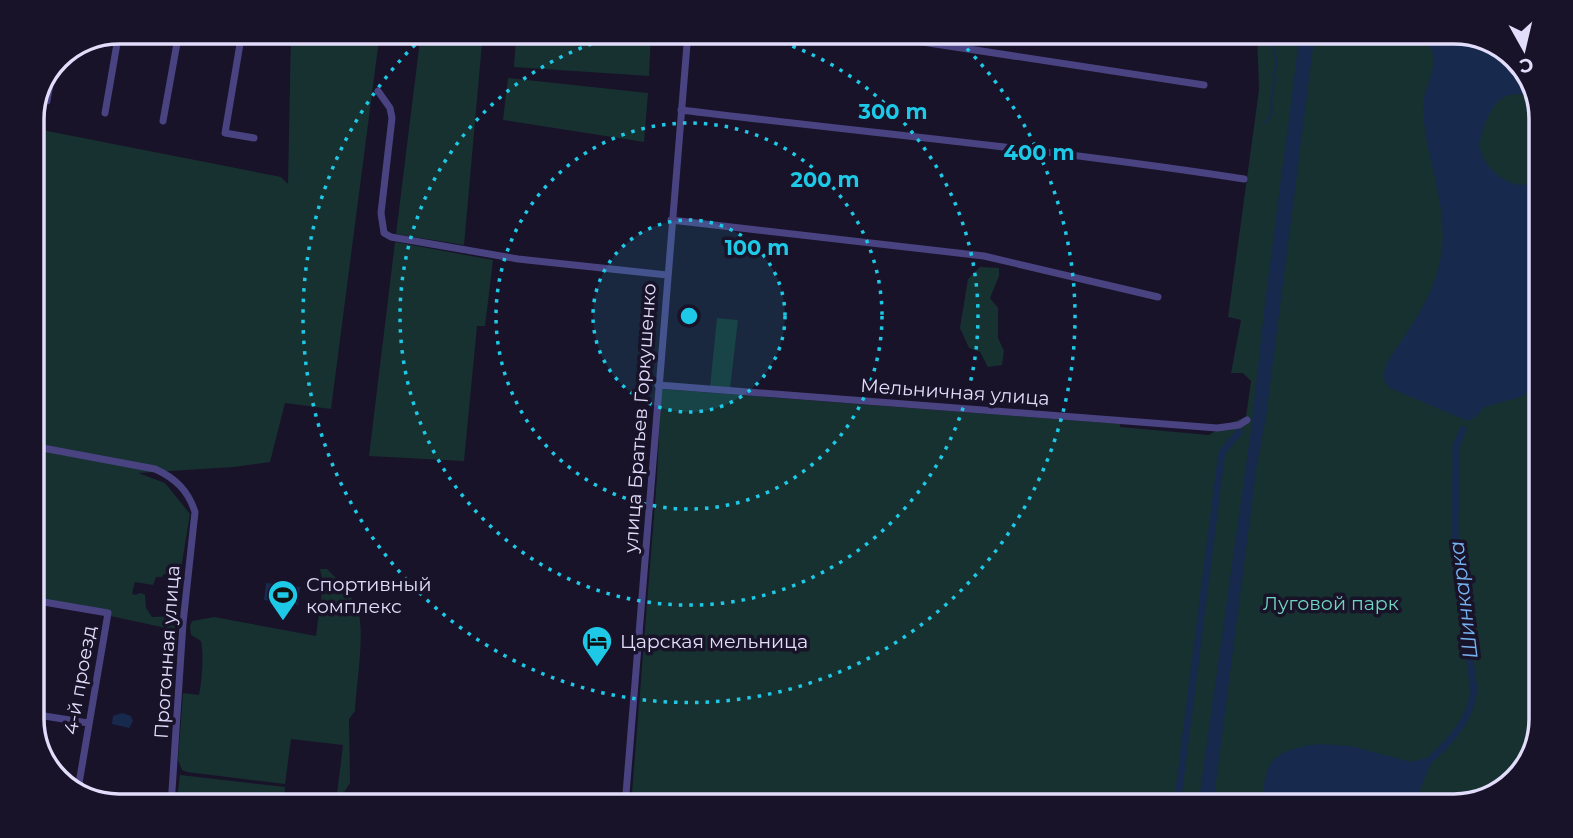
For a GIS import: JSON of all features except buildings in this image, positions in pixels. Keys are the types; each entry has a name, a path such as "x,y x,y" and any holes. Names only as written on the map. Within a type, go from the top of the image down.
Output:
{"street":[{"path":"105,113 117,44"},
{"path":"163,121 177,44"},
{"path":"240,44 225,133 254,138"},
{"name":"улица Братьев Горкушенко","path":"626,794 687,44"},
{"path":"963,44 1204,85"},
{"path":"378,91 390,108 392,118 381,213 384,233 391,237 518,259 667,275"},
{"path":"47,101 48,92"},
{"path":"681,110 1146,164 1244,180"},
{"path":"671,220 984,256 1158,297"},
{"name":"Мельничная улица","path":"659,385 1217,428 1239,425 1247,420"},
{"name":"Прогонная улица","path":"44,448 155,469 171,476 191,501 195,512 183,623 172,794"},
{"name":"4-й проезд","path":"44,604 108,612 79,783"},
{"path":"44,717 88,723"}],"green space":[{"path":"291,44 378,44 331,409 285,403 270,462 138,473 165,483 190,514 178,587 176,588 176,580 167,580 168,574 164,574 162,577 156,577 153,585 135,582 132,593 145,595 146,608 152,617 176,616 175,630 44,602 44,130 281,177 288,184"},
{"path":"420,44 482,44 464,245 396,234"},
{"path":"516,44 650,44 649,76 514,67"},
{"name":"Луговой парк","path":"1257,44 1469,45 1489,52 1489,84 1521,84 1529,114 1529,729 1522,752 1504,776 1487,787 1469,793 1454,794 632,794 657,478 661,389 1120,424 1120,427 1209,435 1246,417 1251,381 1243,373 1231,373 1241,320 1228,317 1259,90"},
{"path":"508,78 648,93 644,142 503,120"},
{"path":"395,242 493,260 485,326 477,326 464,461 369,456"},
{"path":"980,267 999,268 999,276 990,298 998,308 998,338 1004,351 1002,365 988,367 980,352 969,348 960,328 968,279"},
{"path":"717,318 738,320 730,389 710,387"},
{"path":"320,569 327,569 344,587 360,617 361,643 355,711 349,719 350,783 345,791 337,794 343,745 291,739 285,784 182,770 178,760 183,693 199,695 202,668 201,641 191,635 192,621 214,617 316,636 323,583"},
{"path":"180,775 285,787 284,794 178,794"}],"water":[{"path":"1298,44 1313,44 1215,794 1200,794 1251,430"},
{"path":"1429,44 1469,45 1487,51 1489,84 1521,84 1525,95 1510,95 1497,103 1488,118 1480,145 1485,161 1502,178 1516,184 1529,182 1529,388 1524,396 1484,407 1476,417 1468,421 1390,388 1384,378 1389,359 1430,292 1441,254 1441,212 1423,108 1434,57"},
{"path":"266,583 300,587 298,605 264,600"},
{"path":"122,713 131,716 133,721 129,728 112,724 113,716"},
{"path":"1304,746 1351,746 1411,762 1433,759 1418,794 1264,794 1265,777 1274,760"}],"waterway":[{"path":"1265,123 1273,113 1271,105 1276,79 1273,75 1277,65 1273,44"},
{"name":"Шинкарка","path":"1432,758 1464,720 1474,691 1455,542 1456,446 1463,430"},
{"path":"1179,794 1221,458 1223,451 1239,432"}],"place":[{"name":"Спортивный комплекс","path":"283,622"},
{"name":"Царская мельница","path":"597,668"}]}
